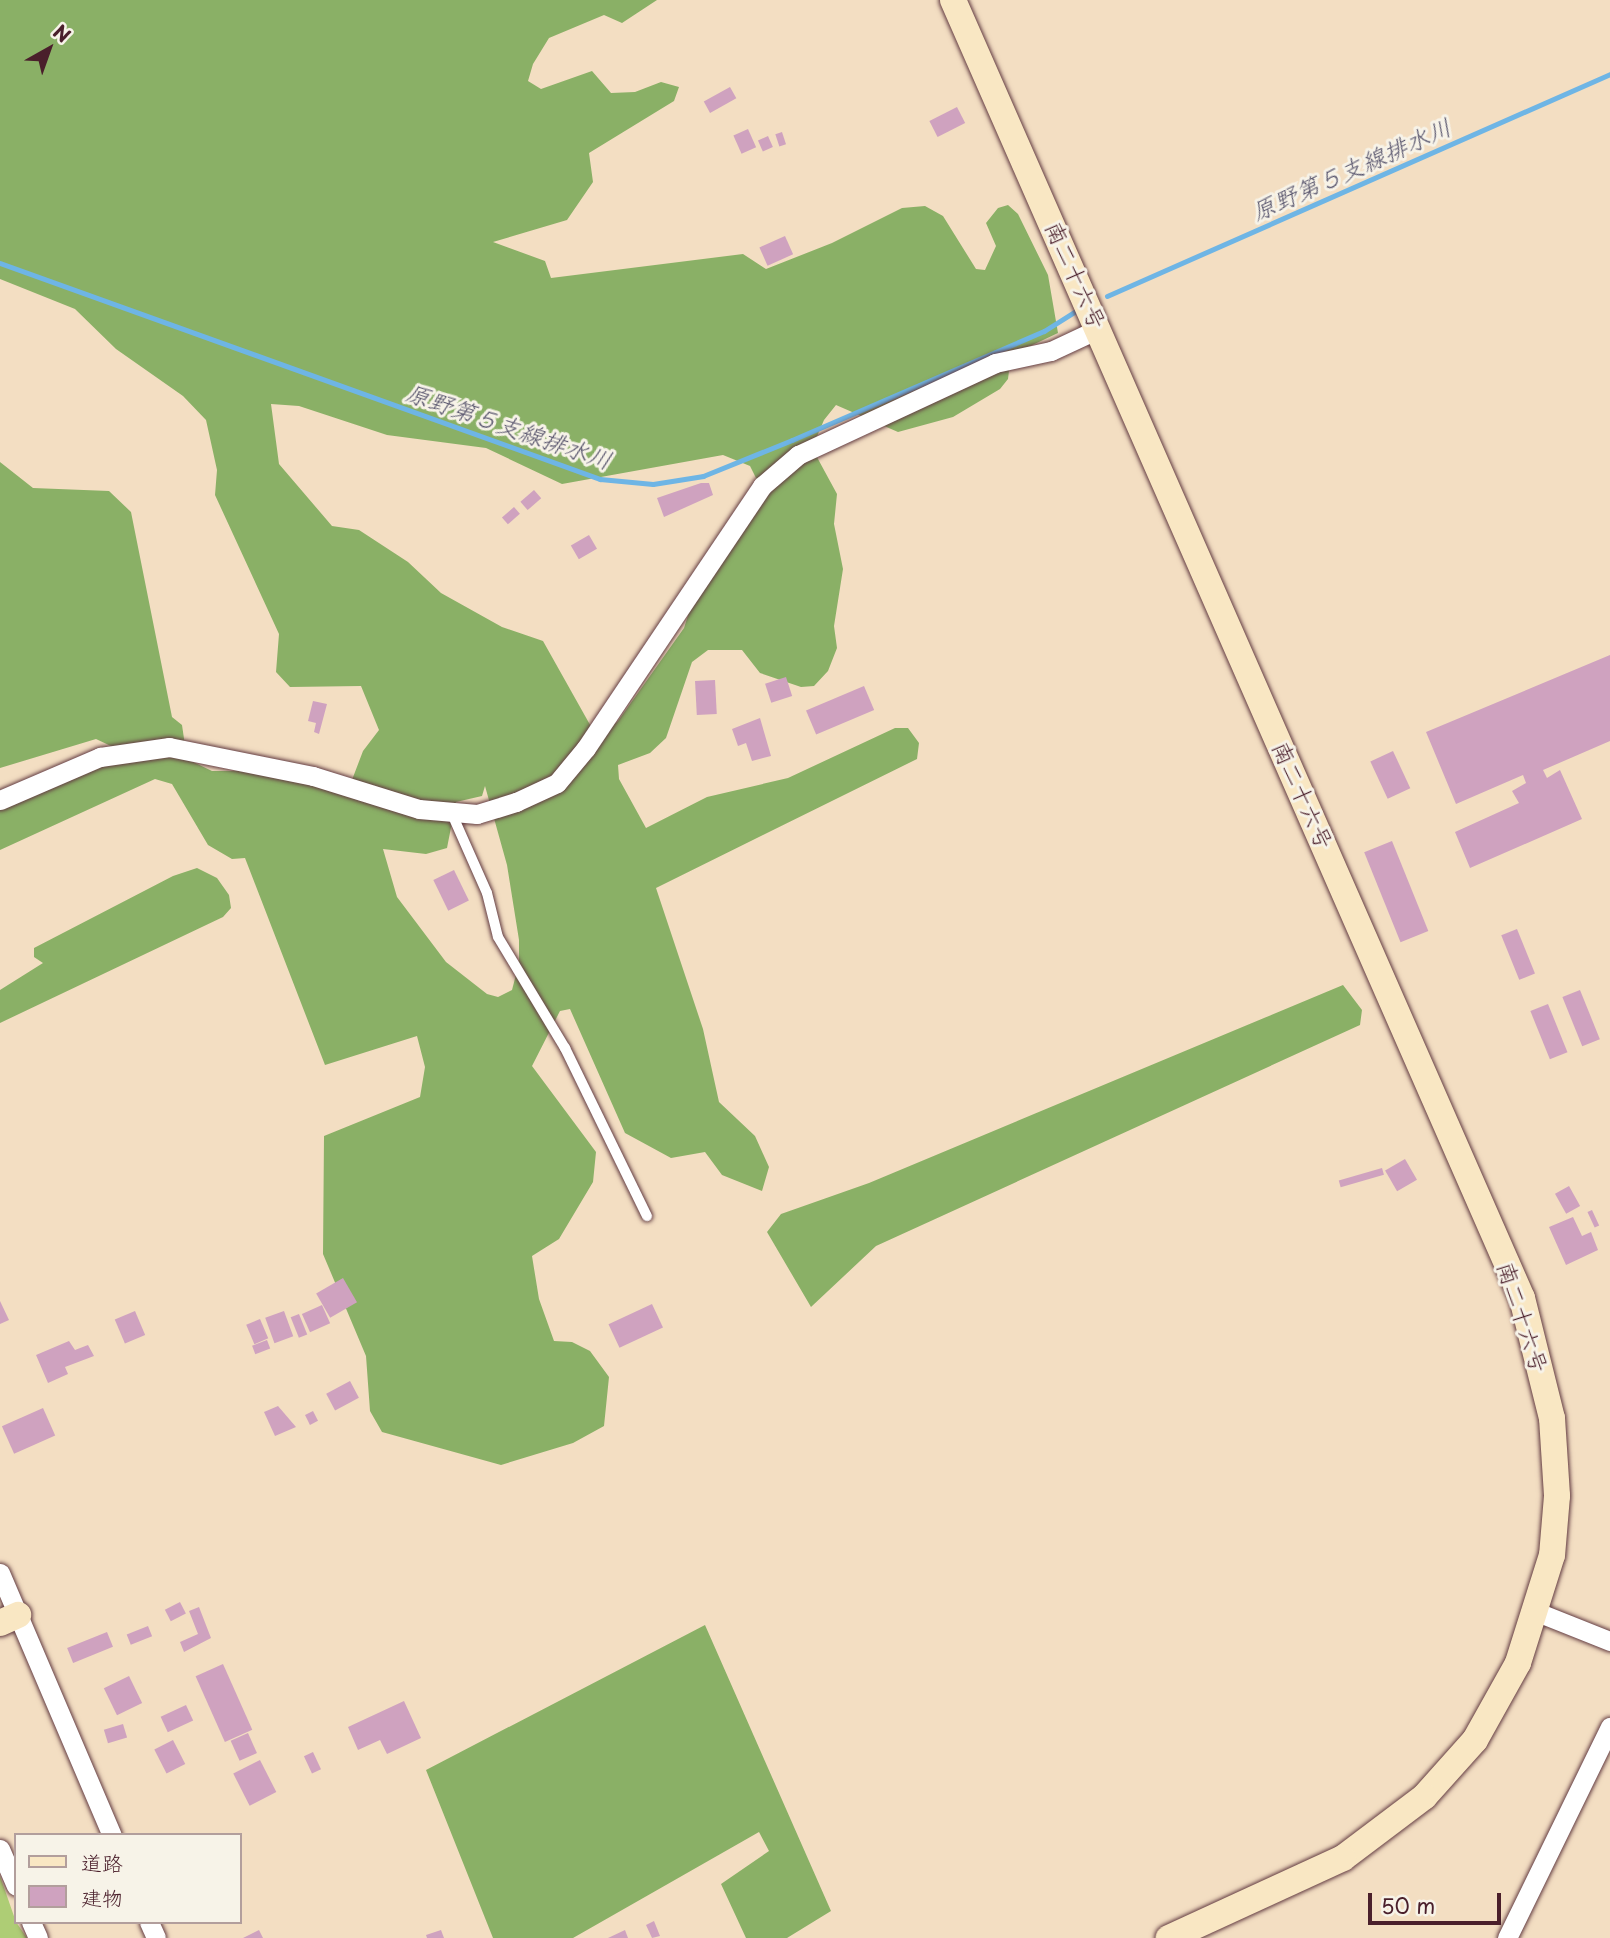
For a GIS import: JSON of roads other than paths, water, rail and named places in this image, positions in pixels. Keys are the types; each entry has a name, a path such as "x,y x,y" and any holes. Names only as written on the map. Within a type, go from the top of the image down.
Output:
{"street":[{"name":"南二十六号","path":"953,0 1100,328 1522,1298 1552,1418 1557,1496 1552,1555 1518,1663 1475,1740 1424,1797 1343,1858 1169,1938"},
{"path":"0,800 100,757 169,747 313,776 419,809 452,814 477,814 558,783 605,723 762,486 798,455 995,363 1051,351 1100,328"},
{"path":"0,1573 9,1619 111,1833"},
{"path":"1536,1612 1610,1641"},
{"path":"1507,1938 1610,1727"},
{"path":"0,1849 14,1881"}],"lane":[{"path":"452,814 487,893 498,937 565,1048 647,1216"}],"waterway":[{"name":"原野第５支線排水川","path":"1107,296 1610,74"},
{"name":"原野第５支線排水川","path":"0,263 600,479 653,484 703,476 792,440 1044,331 1079,309"}]}
